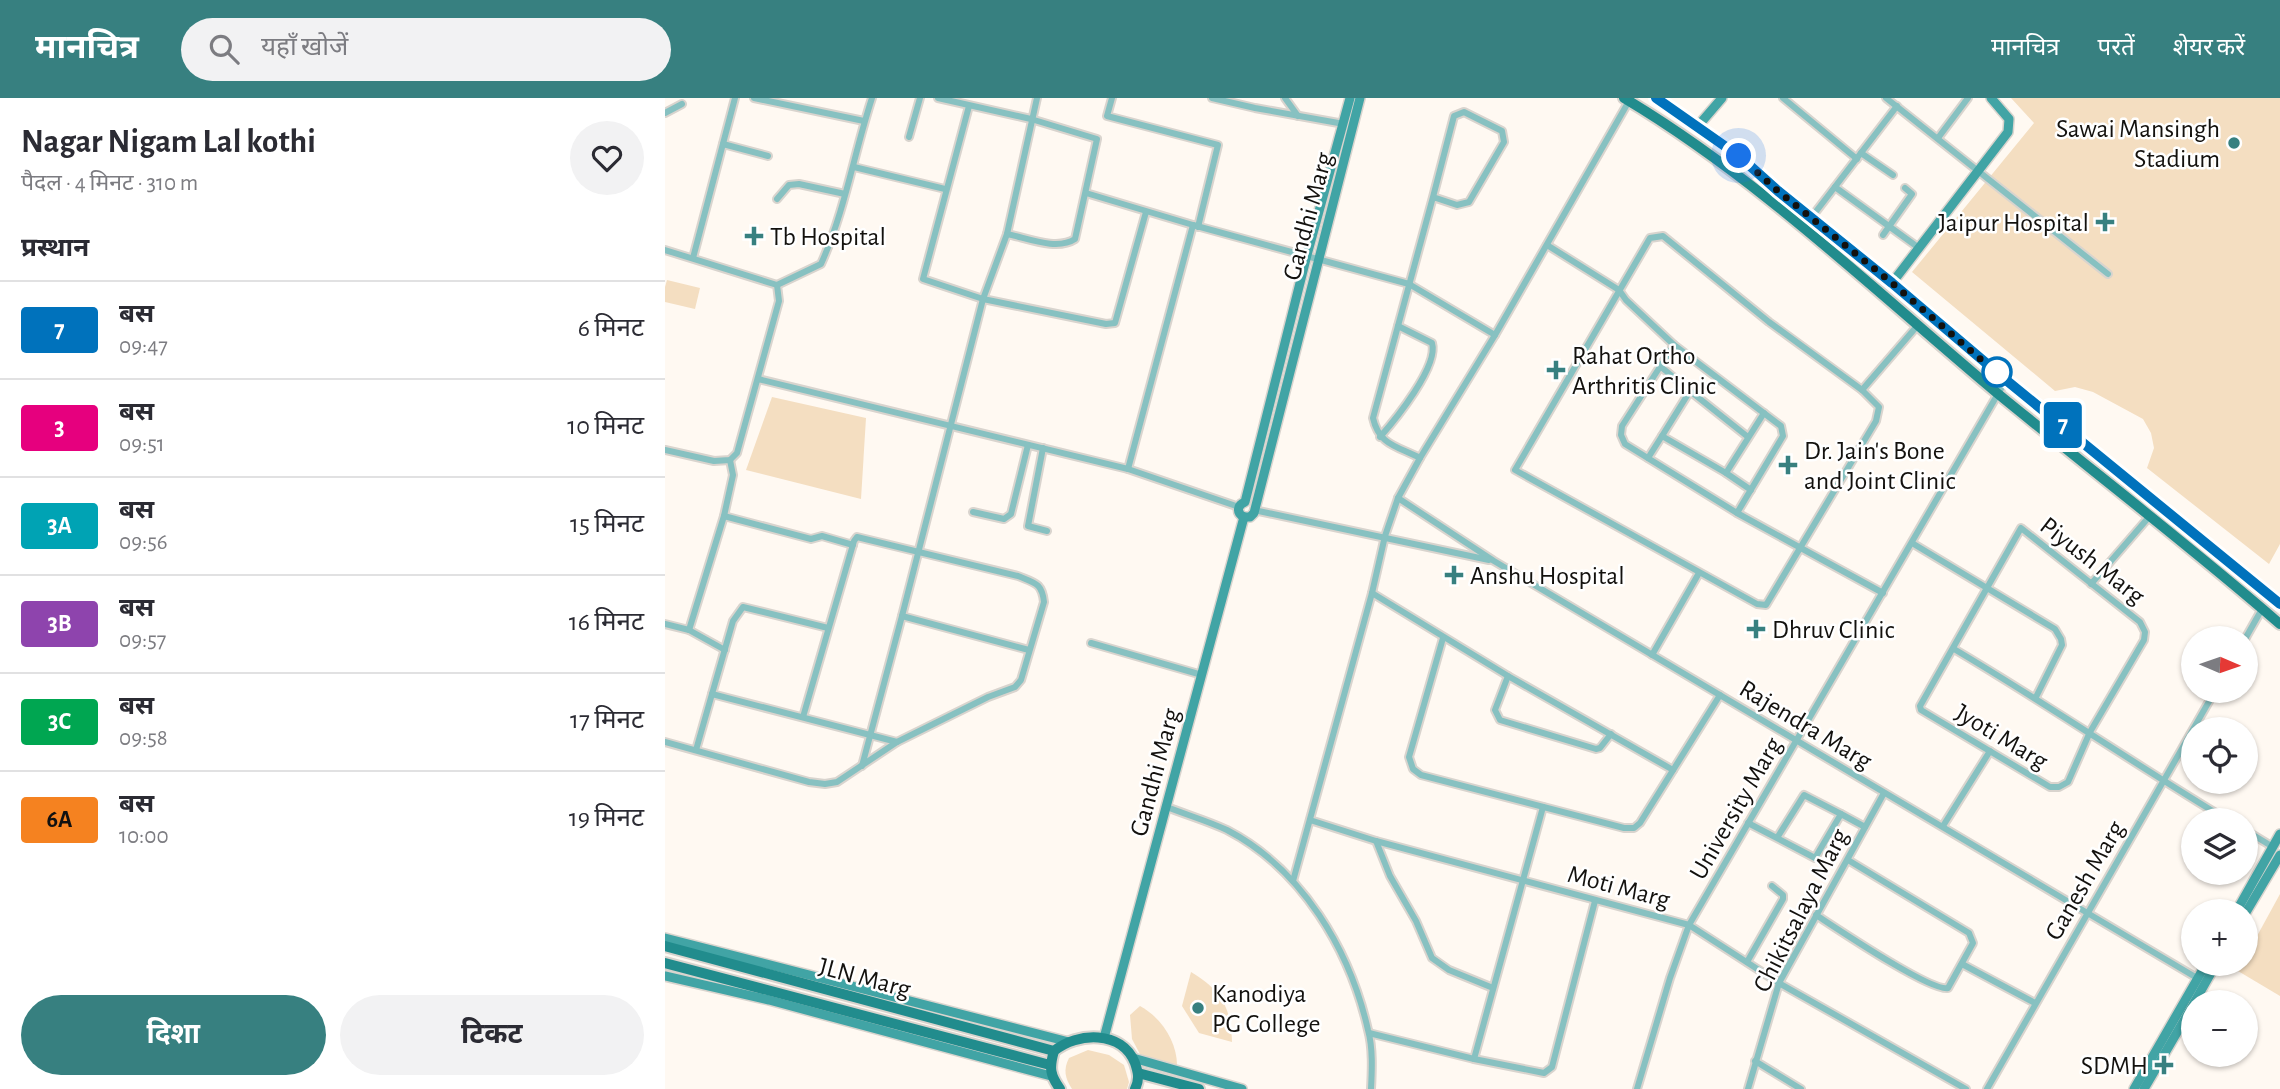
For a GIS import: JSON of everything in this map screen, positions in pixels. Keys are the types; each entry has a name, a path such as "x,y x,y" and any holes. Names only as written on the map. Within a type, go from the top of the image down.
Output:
{"main road":[{"path":"1242,504 1251,503 1254,509 1252,515 1244,517 1238,512 1307,255 1347,125 1350,98"},
{"name":"Gandhi Marg","path":"1254,509 1317,258 1347,125 1360,98"},
{"path":"1656,98 1739,156 2006,380 2280,604"},
{"path":"1698,126 1722,98"},
{"path":"1892,283 2010,127 2009,119 1991,98"},
{"path":"1627,100 1697,145 1854,269 1998,393 2280,624"},
{"name":"Gandhi Marg","path":"1104,1038 1244,517"},
{"path":"2243,899 2280,834"},
{"path":"2254,899 2280,855"},
{"path":"665,938 1069,1042"},
{"name":"JLN Marg","path":"665,946 1054,1051"},
{"name":"JLN Marg","path":"665,963 1050,1070"},
{"path":"665,976 1050,1070"},
{"path":"2134,1089 2197,978"},
{"path":"2144,1089 2181,1025"},
{"path":"1060,1089 1050,1070 1054,1051 1069,1042 1090,1036 1118,1043 1127,1050 1138,1073 1135,1089"},
{"path":"1133,1058 1243,1089"},
{"path":"1138,1073 1199,1089"}],"street":[{"path":"693,258 735,98"},
{"path":"754,98 865,121"},
{"path":"665,250 777,285 821,264 854,167 872,98"},
{"path":"909,137 920,98"},
{"path":"938,98 1031,119 1097,139 1075,239 1059,245 1007,234"},
{"path":"862,766 983,299 1007,234 1037,98"},
{"path":"1112,98 1107,116 1218,145 1128,469"},
{"path":"1212,98 1347,125"},
{"path":"1255,108 1259,98"},
{"path":"1285,98 1298,116"},
{"path":"1783,98 1859,156 1893,176"},
{"path":"1887,98 2108,274"},
{"path":"1938,138 1968,98"},
{"path":"1293,881 1372,593 1385,536 1398,498 1547,245 1627,100"},
{"path":"665,113 682,104"},
{"path":"969,106 923,279 983,299 1106,324 1115,323 1146,212"},
{"path":"1811,218 1897,106"},
{"path":"1420,458 1380,437 1373,418 1454,116 1464,112 1502,131 1504,142 1469,202 1457,205 1433,197"},
{"path":"723,144 768,156"},
{"path":"854,167 945,189"},
{"path":"777,199 789,185 799,184 845,194"},
{"path":"1835,187 1919,247"},
{"path":"1883,235 1912,194 1905,188"},
{"path":"1086,193 1409,284 1495,335"},
{"path":"1663,236 1769,322 1878,404 1879,414 1876,421 1766,605 1757,604 1699,573 1515,470 1619,290 1650,238 1663,236"},
{"path":"1547,245 1619,290 1626,300 1674,345 1781,426 1783,436 1737,513"},
{"path":"665,450 714,461 730,460 737,453 779,301 777,285"},
{"path":"1862,390 1918,325"},
{"path":"1380,437 1409,401 1433,356 1432,343 1398,326"},
{"path":"1674,345 1622,426 1621,436 1625,444 1737,513 1883,593"},
{"path":"1660,366 1748,437"},
{"path":"758,379 1128,469 1242,504"},
{"name":"University Marg","path":"1637,1089 1689,925 2006,380"},
{"path":"1648,458 1690,391"},
{"path":"1726,473 1764,413"},
{"path":"1662,436 1751,490"},
{"path":"973,512 1004,519 1011,514 1028,445"},
{"path":"1043,448 1028,526 1047,531"},
{"path":"689,630 724,516 733,475 730,460"},
{"name":"Rajendra Marg","path":"1398,498 1494,561 2197,978"},
{"path":"1254,509 1494,561"},
{"path":"724,516 811,539 822,536 853,545"},
{"path":"2091,584 2149,517"},
{"name":"Piyush Marg","path":"1987,589 2021,528 2140,622 2145,632 2144,640 2090,733"},
{"path":"665,741 809,782 837,782 897,742 988,697 1015,687 1021,680 1044,602 1043,590 1037,583 1018,576 857,537 803,717"},
{"path":"1912,543 2055,629 2061,639 2061,645 2036,697"},
{"path":"1652,654 1699,573"},
{"path":"1987,589 1954,649 2036,697 2208,808"},
{"path":"1372,593 1443,638 1673,770"},
{"path":"696,750 733,621 743,607 828,628"},
{"path":"2252,626 2262,609"},
{"path":"902,615 1029,650"},
{"path":"665,624 689,630 725,650"},
{"path":"1443,638 1409,757 1413,769 1420,775 1624,828 1634,828 1640,823 1720,695"},
{"path":"1091,643 1202,675"},
{"name":"Jyoti Marg","path":"1954,649 1920,706 1921,710 2050,787 2060,787 2068,782 2090,733"},
{"path":"1508,676 1495,710 1500,720 1596,749 1601,748 1611,734"},
{"path":"712,694 897,742"},
{"name":"Ganesh Marg","path":"1987,1089 2207,704"},
{"path":"1943,826 1990,751"},
{"name":"Chikitsalaya Marg","path":"1748,1089 1779,983 1884,793"},
{"path":"1777,838 1804,796 1865,827"},
{"path":"1167,807 1227,830 1263,854 1293,881 1316,909 1340,950 1356,990 1369,1033 1371,1089"},
{"path":"1474,1059 1543,807"},
{"path":"1748,823 1815,858 1841,814"},
{"name":"Moti Marg","path":"1310,820 1376,841 1689,925 1779,983 1966,1089"},
{"path":"2258,838 2273,847"},
{"path":"1376,841 1390,876 1416,921 1432,958 1448,970 1493,988"},
{"path":"1816,915 1939,989 1948,988 1962,964 1973,943 1969,933 1848,860"},
{"path":"1747,962 1783,899 1783,895 1772,886"},
{"path":"1369,1033 1544,1073 1552,1067 1595,901"},
{"path":"1962,964 2035,1003"},
{"path":"1755,1061 1801,1089"}],"shaded area":[{"path":"2011,98 2280,98 2280,544 2269,564 2147,468 2154,448 2151,433 2143,419 2093,392 2075,387 2055,391 1912,272 2034,123"},
{"path":"667,280 700,288 695,309 665,302"},
{"path":"772,397 866,418 861,499 746,470"},
{"path":"2280,894 2280,996 2246,976 2258,976 2258,934"},
{"path":"1191,972 1210,986 1222,1001 1229,1019 1232,1042 1199,1033 1182,1006"},
{"path":"1140,1006 1155,1017 1167,1032 1175,1049 1177,1068 1142,1058 1132,1039 1130,1015"},
{"path":"1088,1050 1109,1055 1124,1065 1129,1082 1127,1089 1072,1089 1066,1074 1067,1062 1069,1058"}],"bus line":[{"name":"7","path":"1656,98 1739,156 2120,475 2280,604"}],"place":[{"name":"Sawai Mansingh Stadium","path":"2234,143"},
{"name":"Jaipur Hospital","path":"2105,222"},
{"name":"Tb Hospital","path":"754,236"},
{"name":"Rahat Ortho Arthritis Clinic","path":"1556,370"},
{"name":"Dr. Jain's Bone and Joint Clinic","path":"1788,465"},
{"name":"Anshu Hospital","path":"1454,575"},
{"name":"Dhruv Clinic","path":"1756,629"},
{"name":"Kanodiya PG College","path":"1198,1008"},
{"name":"SDMH","path":"2164,1065"}],"route":[{"path":"1739,156 1998,374 1997,372"}]}
